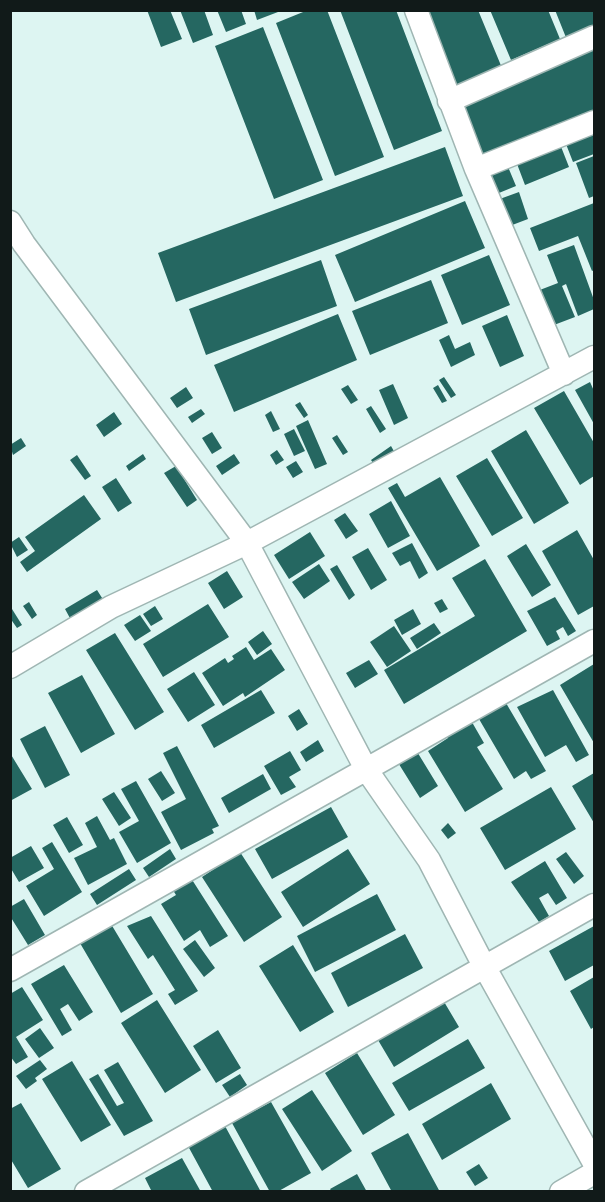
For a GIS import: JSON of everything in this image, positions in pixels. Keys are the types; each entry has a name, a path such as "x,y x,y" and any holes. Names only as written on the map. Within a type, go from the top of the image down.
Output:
{"street":[{"path":"416,10 476,169 564,374"},
{"path":"449,101 594,37"},
{"path":"476,169 594,122"},
{"path":"10,222 24,244 247,543 366,769 429,860 484,966 594,1163"},
{"path":"10,667 111,607 247,543 594,357"},
{"path":"10,970 594,640"},
{"path":"86,1191 594,905"},
{"path":"561,1191 594,1173"}],"building":[{"path":"147,10 170,10 182,39 161,47"},
{"path":"180,10 204,10 213,35 193,43"},
{"path":"217,10 241,10 246,24 226,32"},
{"path":"254,10 277,10 278,12 257,20"},
{"path":"308,10 327,10 384,157 335,176 276,23"},
{"path":"340,10 396,10 442,131 394,150"},
{"path":"420,10 478,10 502,68 452,89"},
{"path":"490,10 548,10 560,39 511,60"},
{"path":"555,10 594,10 594,29 567,40"},
{"path":"263,27 323,180 274,199 215,46"},
{"path":"594,45 594,116 478,163 453,102"},
{"path":"594,126 594,154 573,162 564,139"},
{"path":"558,139 569,167 525,185 514,156"},
{"path":"445,147 463,196 176,302 158,253"},
{"path":"594,156 594,196 589,198 576,163"},
{"path":"506,162 516,186 494,195 484,171"},
{"path":"519,192 528,219 507,227 497,200"},
{"path":"465,201 485,248 355,302 335,255"},
{"path":"594,203 594,270 592,271 578,236 539,251 530,228"},
{"path":"574,245 594,300 594,309 578,316 566,284 562,286 575,317 546,328 532,293 558,283 547,255"},
{"path":"489,255 510,305 462,325 441,275"},
{"path":"321,260 337,306 206,355 189,309"},
{"path":"431,280 448,323 370,355 352,311"},
{"path":"338,314 357,360 234,412 214,365"},
{"path":"507,315 524,356 500,367 482,326"},
{"path":"449,335 455,349 470,342 475,355 451,367 439,340"},
{"path":"444,377 456,395 451,398 439,380"},
{"path":"590,382 594,391 594,424 575,390"},
{"path":"393,384 408,418 394,425 379,390"},
{"path":"348,385 358,400 351,404 341,389"},
{"path":"438,385 447,401 442,403 433,388"},
{"path":"186,387 193,398 177,408 170,398"},
{"path":"564,391 594,443 594,476 580,485 534,408"},
{"path":"300,402 308,415 304,418 295,405"},
{"path":"371,406 386,429 380,433 366,409"},
{"path":"201,409 205,414 192,423 188,417"},
{"path":"271,411 280,429 273,432 265,415"},
{"path":"114,412 122,424 104,437 96,425"},
{"path":"308,420 327,464 315,469 296,426"},
{"path":"294,429 305,451 294,456 284,434"},
{"path":"526,430 569,503 534,524 491,451"},
{"path":"212,432 222,448 212,454 202,438"},
{"path":"337,435 348,452 343,455 332,438"},
{"path":"21,438 26,446 13,455 10,445"},
{"path":"391,446 395,453 375,466 371,460"},
{"path":"277,450 284,460 276,465 270,455"},
{"path":"143,454 146,459 129,471 126,466"},
{"path":"234,454 240,463 222,475 216,466"},
{"path":"77,455 91,476 85,480 70,460"},
{"path":"487,458 523,518 492,536 456,476"},
{"path":"296,461 303,472 293,478 286,467"},
{"path":"176,466 197,500 187,507 164,473"},
{"path":"440,477 480,546 437,571 388,488 397,483 405,497"},
{"path":"116,478 132,503 118,512 102,487"},
{"path":"84,495 101,519 27,572 20,562 35,551 25,537"},
{"path":"391,501 410,536 388,548 369,514"},
{"path":"345,513 358,531 346,539 334,520"},
{"path":"577,530 594,560 594,606 578,615 542,551"},
{"path":"310,532 325,556 289,579 274,555"},
{"path":"19,537 28,550 17,557 10,543"},
{"path":"412,543 428,573 419,579 410,561 400,566 392,553"},
{"path":"526,544 551,585 532,597 507,556"},
{"path":"368,548 387,580 371,590 352,557"},
{"path":"485,559 527,631 404,704 384,670 475,616 452,578"},
{"path":"319,564 330,581 304,599 292,582"},
{"path":"337,565 355,595 349,600 330,569"},
{"path":"227,571 243,597 224,609 208,583"},
{"path":"97,590 104,601 71,620 65,609"},
{"path":"555,597 576,631 568,636 563,627 556,631 560,639 547,646 527,611"},
{"path":"442,599 448,609 440,613 434,603"},
{"path":"29,602 37,615 32,619 23,606"},
{"path":"208,604 229,637 163,677 143,644"},
{"path":"155,606 163,619 151,626 143,614"},
{"path":"12,609 22,625 17,628 10,618"},
{"path":"413,609 421,624 402,635 394,620"},
{"path":"140,615 151,631 135,641 124,625"},
{"path":"434,623 441,633 417,649 410,638"},
{"path":"394,626 411,651 387,667 370,642"},
{"path":"263,631 272,644 257,655 248,642"},
{"path":"115,633 164,712 135,730 86,650"},
{"path":"246,647 254,660 271,649 285,670 245,697 243,693 223,706 202,673 225,658 228,663 234,659 232,656"},
{"path":"369,660 378,674 355,688 346,673"},
{"path":"594,664 594,743 560,685"},
{"path":"194,672 215,705 188,722 167,689"},
{"path":"82,675 115,734 81,753 48,693"},
{"path":"261,690 275,713 214,748 201,725"},
{"path":"553,690 589,755 576,762 566,745 545,757 517,707"},
{"path":"506,703 546,771 531,779 526,771 514,779 479,719"},
{"path":"299,709 308,724 297,731 288,716"},
{"path":"469,717 484,743 477,747 503,789 465,812 428,751 448,738 445,732"},
{"path":"45,726 70,775 45,788 20,739"},
{"path":"318,740 324,751 306,762 300,752"},
{"path":"177,746 219,826 212,829 214,833 181,850 161,812 186,799 163,753"},
{"path":"416,750 438,786 420,798 397,761"},
{"path":"290,751 301,770 289,777 296,787 281,795 264,766"},
{"path":"10,753 32,789 10,801"},
{"path":"161,771 175,793 162,801 148,779"},
{"path":"594,773 594,823 572,786"},
{"path":"263,774 271,789 229,813 221,798"},
{"path":"136,781 171,843 137,863 119,832 139,821 121,789"},
{"path":"551,787 576,829 505,870 480,828"},
{"path":"114,792 131,818 119,826 102,799"},
{"path":"331,807 348,837 272,879 255,849"},
{"path":"97,816 110,840 114,838 127,864 88,885 74,858 97,847 85,823"},
{"path":"67,817 83,845 69,853 53,825"},
{"path":"448,823 456,833 448,839 441,830"},
{"path":"52,842 82,892 44,916 26,886 54,869 42,848"},
{"path":"31,846 44,868 19,882 10,867 10,858"},
{"path":"170,849 176,859 149,877 143,868"},
{"path":"348,849 370,884 303,927 281,892"},
{"path":"240,852 282,917 244,942 202,877"},
{"path":"566,852 584,876 574,884 556,859"},
{"path":"545,861 567,898 556,905 548,893 539,898 549,916 539,922 511,882"},
{"path":"129,869 136,880 97,905 90,894"},
{"path":"189,875 228,936 210,947 200,930 184,941 161,904 176,895 171,887"},
{"path":"377,894 396,930 315,972 297,936"},
{"path":"24,899 45,935 28,945 10,916 10,907"},
{"path":"151,916 198,991 175,1005 168,994 175,990 153,955 148,959 127,926"},
{"path":"108,919 153,994 121,1013 77,938"},
{"path":"594,926 594,965 565,981 549,951"},
{"path":"405,934 423,968 348,1007 331,973"},
{"path":"195,940 215,968 204,977 183,949"},
{"path":"293,945 334,1012 300,1032 259,966"},
{"path":"64,965 93,1012 79,1021 68,1004 60,1009 72,1030 62,1036 31,984"},
{"path":"594,977 594,1027 591,1029 570,991"},
{"path":"22,987 43,1020 16,1037 28,1057 16,1064 10,1056 10,994"},
{"path":"157,1000 201,1070 165,1093 121,1023"},
{"path":"443,1000 459,1027 394,1067 378,1040"},
{"path":"40,1028 54,1048 39,1058 25,1039"},
{"path":"218,1030 241,1068 216,1083 193,1046"},
{"path":"468,1039 485,1068 409,1111 392,1083"},
{"path":"357,1053 395,1115 363,1135 325,1073"},
{"path":"40,1060 47,1069 26,1089 16,1076"},
{"path":"72,1061 111,1125 81,1142 42,1079"},
{"path":"118,1062 153,1121 124,1136 89,1079 98,1074 117,1106 124,1103 104,1070"},
{"path":"240,1074 247,1085 230,1097 222,1085"},
{"path":"491,1083 511,1119 442,1160 422,1124"},
{"path":"312,1090 352,1151 322,1171 282,1109"},
{"path":"271,1102 311,1173 277,1192 270,1192 232,1123"},
{"path":"21,1103 61,1169 28,1188 10,1158 10,1109"},
{"path":"225,1126 261,1192 213,1192 188,1146"},
{"path":"408,1133 440,1192 392,1192 371,1153"},
{"path":"182,1158 201,1192 152,1192 145,1178"},
{"path":"479,1164 488,1178 475,1186 466,1172"},
{"path":"357,1174 367,1192 332,1192 330,1189"}]}
